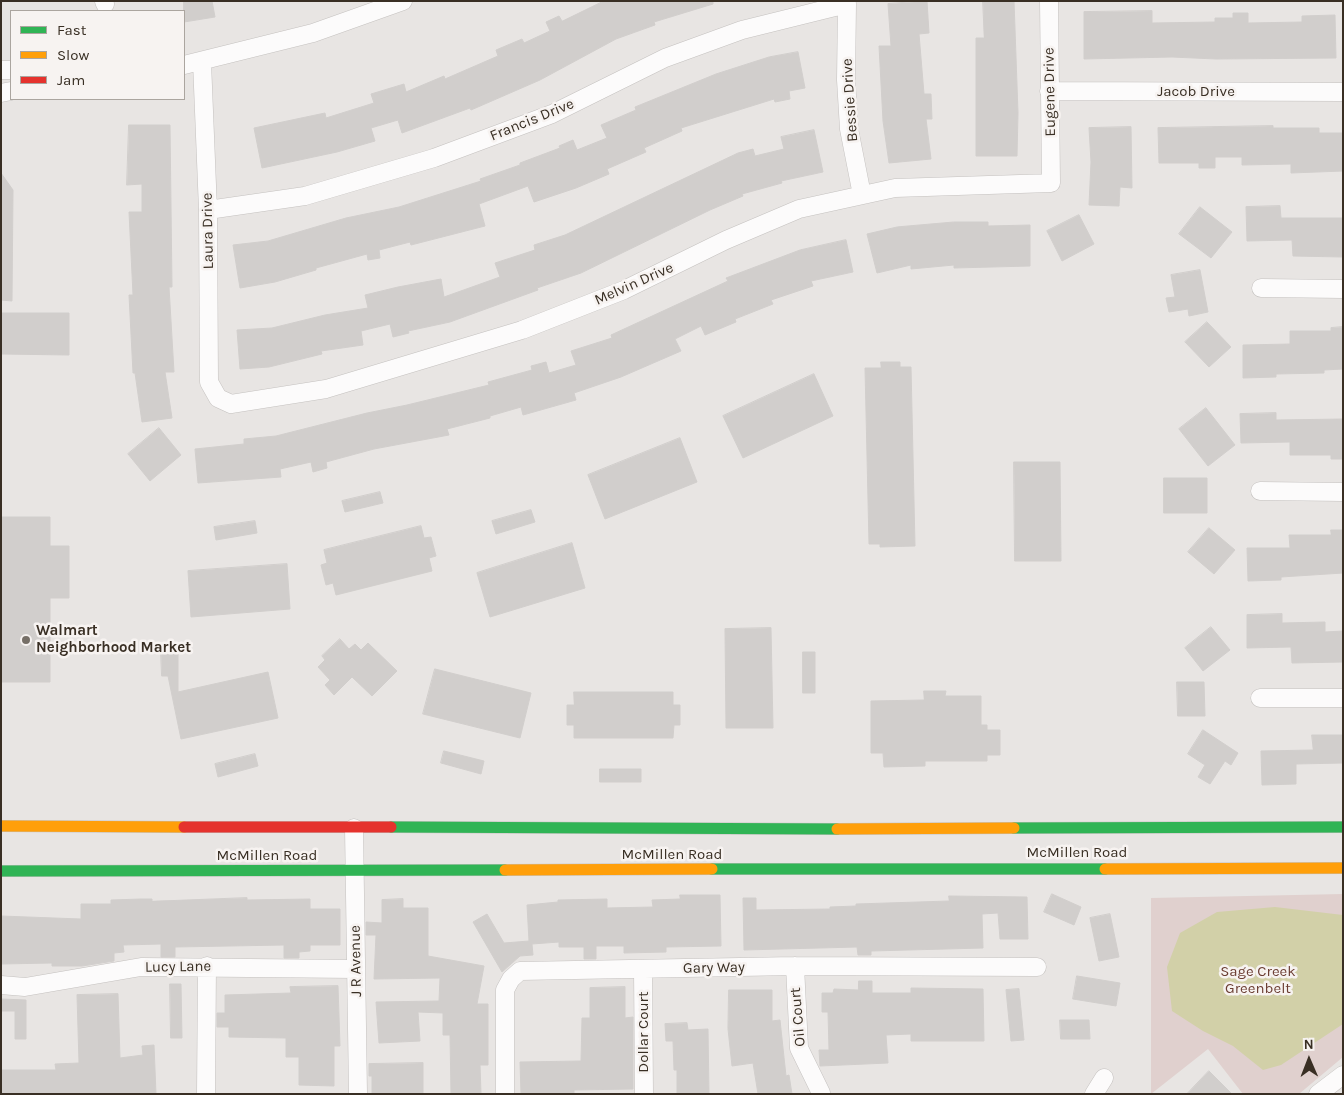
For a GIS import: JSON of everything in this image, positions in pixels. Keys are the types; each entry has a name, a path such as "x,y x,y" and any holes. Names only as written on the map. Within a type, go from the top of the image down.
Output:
{"main road":[{"name":"McMillen Road","path":"1,826 354,828 1343,827"},
{"name":"McMillen Road","path":"1,870 354,871 1343,868"}],"street":[{"path":"185,65 313,33 403,1"},
{"name":"Eugene Drive","path":"1050,1 1051,183"},
{"name":"Bessie Drive","path":"847,4 846,80 849,129 862,196"},
{"name":"Francis Drive","path":"208,210 305,196 434,158 552,114 665,58 742,30 847,4"},
{"name":"Laura Drive","path":"202,62 208,210 209,382 218,398"},
{"name":"Jacob Drive","path":"1049,91 1343,92"},
{"name":"Melvin Drive","path":"218,398 231,404 326,389 522,330 624,290 726,240 799,210 895,188 1051,183"},
{"path":"1261,288 1343,289"},
{"path":"1260,491 1343,492"},
{"path":"1260,698 1343,698"},
{"name":"J R Avenue","path":"354,828 358,1094"},
{"path":"206,1094 207,966"},
{"name":"Lucy Lane","path":"1,985 25,987 141,967 207,966 356,969"},
{"name":"Gary Way","path":"505,1094 505,990 511,979 520,971 795,966 1038,967"},
{"name":"Oil Court","path":"795,966 799,1048 821,1093"},
{"name":"Dollar Court","path":"643,970 644,1094"},
{"path":"1318,1094 1343,1075"},
{"path":"1094,1094 1104,1078"}],"green space":[{"name":"Sage Creek Greenbelt","path":"1343,894 1343,1057 1299,1094 1243,1094 1208,1049 1151,1094 1151,898"}],"shaded area":[{"name":"Sage Creek Greenbelt","path":"1275,907 1343,915 1343,1024 1281,1065 1263,1070 1233,1046 1203,1031 1172,1011 1167,967 1180,933 1217,912"}],"building":[{"path":"184,1 212,1 215,17 185,22"},
{"path":"604,1 713,1 713,4 654,22 655,25 616,39 540,80 471,110 470,108 402,133 398,120 371,128 375,141 337,152 262,168 254,128 325,113 326,118 374,103 371,94 404,84 406,92 444,76 445,79 498,56 496,50 522,39 524,43 550,31 546,22 559,16 562,21"},
{"path":"927,1 929,33 919,34 924,94 931,94 932,119 926,119 931,159 889,163 883,121 879,46 891,46 888,4"},
{"path":"983,1 1014,1 1018,113 1017,156 976,156 976,38 984,38"},
{"path":"1152,11 1152,23 1215,22 1215,18 1233,18 1233,13 1248,13 1248,23 1302,22 1302,16 1335,15 1336,58 1216,59 1172,57 1084,59 1084,12"},
{"path":"798,52 805,88 789,91 790,99 775,102 774,99 681,128 682,131 644,148 646,152 607,169 609,174 576,188 534,202 528,186 479,204 485,226 411,245 410,242 379,250 380,258 368,260 367,254 275,282 240,288 233,245 268,241 346,218 399,207 481,181 480,179 520,165 520,163 560,148 559,146 573,140 577,150 607,138 601,125 636,110 635,107 716,74 769,57"},
{"path":"129,125 170,125 172,287 169,287 174,372 165,372 172,418 142,422 135,373 133,373 129,295 133,295 129,212 142,212 142,184 127,185"},
{"path":"1273,126 1273,128 1319,128 1319,133 1343,133 1343,171 1291,173 1291,164 1242,165 1242,157 1215,157 1215,168 1199,168 1199,163 1159,163 1158,128"},
{"path":"1131,127 1132,188 1120,187 1119,206 1089,205 1091,162 1089,128"},
{"path":"814,130 823,172 781,181 782,183 742,194 743,196 710,210 581,273 450,322 408,331 409,333 393,337 390,324 361,331 363,345 321,351 322,354 269,367 240,369 237,330 272,328 325,315 368,308 365,295 441,279 444,297 500,277 495,263 535,250 534,245 565,235 738,153 753,149 755,156 784,149 781,137"},
{"path":"1,173 13,190 12,301 1,300"},
{"path":"1280,206 1281,218 1343,218 1343,257 1293,256 1292,240 1247,241 1246,207"},
{"path":"1200,207 1232,232 1211,258 1179,234"},
{"path":"1079,215 1094,244 1062,261 1047,231"},
{"path":"954,222 988,222 988,226 1030,225 1030,266 954,268 954,265 911,269 911,265 877,273 867,234 897,227"},
{"path":"846,240 853,272 811,281 813,286 771,300 773,304 735,319 736,322 705,335 701,326 675,339 681,351 621,377 574,393 576,400 523,415 521,407 490,416 490,418 447,429 449,435 374,449 326,462 327,468 313,472 311,462 280,469 281,477 198,483 195,449 244,444 244,439 276,436 489,385 488,382 532,370 531,366 546,362 549,373 576,365 571,351 612,338 611,335 728,281 726,278 800,250"},
{"path":"1200,270 1208,312 1189,316 1188,309 1169,312 1166,298 1175,297 1171,275"},
{"path":"1,313 69,313 69,355 1,354"},
{"path":"1207,322 1231,347 1209,367 1185,342"},
{"path":"1343,327 1343,369 1324,370 1324,373 1276,374 1276,377 1243,378 1243,345 1290,344 1290,331 1331,331 1331,328"},
{"path":"881,362 900,362 900,367 911,367 915,546 880,547 880,544 869,544 865,368 881,368"},
{"path":"814,374 833,416 743,458 723,416"},
{"path":"1206,408 1235,445 1208,466 1179,429"},
{"path":"1276,413 1276,420 1343,419 1343,459 1331,459 1331,455 1290,455 1290,442 1241,443 1240,414"},
{"path":"159,428 181,455 150,481 128,454"},
{"path":"680,438 697,482 605,519 588,475"},
{"path":"1014,462 1060,462 1061,561 1015,561"},
{"path":"1164,478 1207,478 1207,513 1164,513"},
{"path":"380,492 383,503 345,512 342,501"},
{"path":"531,510 535,522 496,534 492,521"},
{"name":"Walmart Neighborhood Market","path":"1,517 50,517 50,546 69,546 69,598 50,598 50,682 1,682"},
{"path":"255,521 257,533 216,540 214,527"},
{"path":"421,526 424,538 431,537 436,556 429,558 432,571 336,595 333,583 326,585 321,565 327,563 324,550"},
{"path":"1209,528 1235,550 1214,574 1188,552"},
{"path":"1331,530 1343,530 1343,573 1281,577 1281,580 1248,581 1247,548 1290,548 1289,535 1331,535"},
{"path":"572,543 585,588 490,617 477,573"},
{"path":"287,564 290,609 191,617 188,571"},
{"path":"1282,614 1282,623 1325,622 1325,632 1343,631 1343,662 1292,663 1291,647 1247,648 1247,615"},
{"path":"1211,627 1230,650 1203,671 1185,648"},
{"path":"771,628 773,728 726,728 725,629"},
{"path":"340,639 349,649 355,644 361,650 368,643 397,671 372,696 352,677 334,695 325,685 330,680 318,667 325,660 322,656"},
{"path":"161,652 178,652 178,692 268,672 278,718 181,739 168,676 162,676"},
{"path":"803,652 815,652 815,693 803,693"},
{"path":"435,669 531,693 520,738 423,714"},
{"path":"1177,682 1204,682 1205,716 1178,716"},
{"path":"924,691 946,691 945,696 981,696 981,725 987,725 987,730 1000,730 1000,755 987,755 987,761 925,761 925,766 884,767 883,753 871,753 871,701 924,700"},
{"path":"574,692 673,692 673,705 680,705 680,725 674,725 673,738 574,738 574,725 567,725 567,705 574,705"},
{"path":"1203,730 1238,753 1231,765 1225,761 1210,784 1198,777 1205,765 1188,754"},
{"path":"1312,735 1343,735 1343,763 1296,764 1296,784 1262,785 1261,751 1313,750"},
{"path":"444,751 484,761 481,774 441,763"},
{"path":"255,754 258,766 218,777 215,764"},
{"path":"600,769 641,769 641,782 600,782"},
{"path":"1052,894 1081,907 1074,925 1044,912"},
{"path":"680,895 720,895 721,946 666,947 666,952 624,953 624,946 596,946 596,959 584,959 584,947 559,947 559,942 532,944 533,955 520,956 502,972 473,922 487,914 504,943 529,941 527,905 558,902 558,900 607,899 607,908 653,907 652,900 680,899"},
{"path":"949,896 1027,897 1028,939 1000,939 998,913 982,914 983,948 871,951 871,955 858,955 857,947 744,950 743,898 756,898 756,910 830,909 830,907 856,906 856,904 949,901"},
{"path":"247,898 247,900 310,899 310,909 340,909 340,945 310,945 310,951 299,952 299,958 284,958 284,945 175,947 175,957 161,957 161,944 123,945 124,952 114,953 114,961 82,966 52,966 52,963 1,964 1,916 81,919 81,904 111,904 111,900 152,899 152,901"},
{"path":"403,899 403,908 428,908 428,956 484,966 477,1004 488,1004 488,1065 480,1065 481,1094 451,1094 450,1035 443,1035 443,1013 418,1012 420,1041 379,1043 376,1002 439,1001 440,978 374,979 376,935 366,935 366,922 382,923 382,900"},
{"path":"1110,914 1119,957 1099,961 1090,918"},
{"path":"1077,976 1120,983 1116,1006 1073,999"},
{"path":"859,981 872,981 872,993 911,993 911,988 983,989 984,1041 911,1041 911,1034 886,1035 888,1063 820,1066 819,1050 829,1050 828,1012 822,1012 822,993 833,993 834,989 858,990"},
{"path":"170,984 181,984 182,1038 171,1038"},
{"path":"338,986 340,1046 334,1046 334,1086 299,1085 299,1057 286,1057 286,1038 229,1037 229,1027 217,1027 217,1013 225,1013 225,995 291,993 290,987"},
{"path":"625,987 625,1018 633,1017 633,1089 574,1090 574,1094 521,1094 520,1062 581,1061 582,1018 590,1018 590,988"},
{"path":"1019,989 1024,1040 1011,1041 1006,990"},
{"path":"729,990 772,990 772,1021 780,1020 786,1076 789,1075 792,1094 758,1094 753,1063 732,1066 728,1029"},
{"path":"118,994 120,1058 143,1055 142,1046 154,1045 156,1094 1,1094 1,1070 56,1070 55,1064 79,1063 77,995"},
{"path":"1,999 26,1000 26,1039 15,1039 15,1011 1,1011"},
{"path":"1060,1020 1089,1020 1090,1039 1061,1039"},
{"path":"687,1023 688,1030 708,1029 709,1094 677,1094 677,1070 674,1070 673,1041 666,1041 665,1024"},
{"path":"423,1063 423,1094 372,1094 372,1076 369,1076 369,1064"},
{"path":"1209,1071 1232,1094 1187,1094"}],"traffic: fast":[{"path":"391,827 837,829"},
{"path":"1014,828 1343,827"},
{"path":"712,869 1105,869"},
{"path":"1,871 505,870"}],"traffic: slow":[{"path":"1,826 184,827"},
{"path":"837,829 1014,828"},
{"path":"1105,869 1343,868"},
{"path":"505,870 712,869"}],"traffic: jam":[{"path":"184,827 391,827"}],"place":[{"name":"Walmart Neighborhood Market","path":"26,640"}]}
